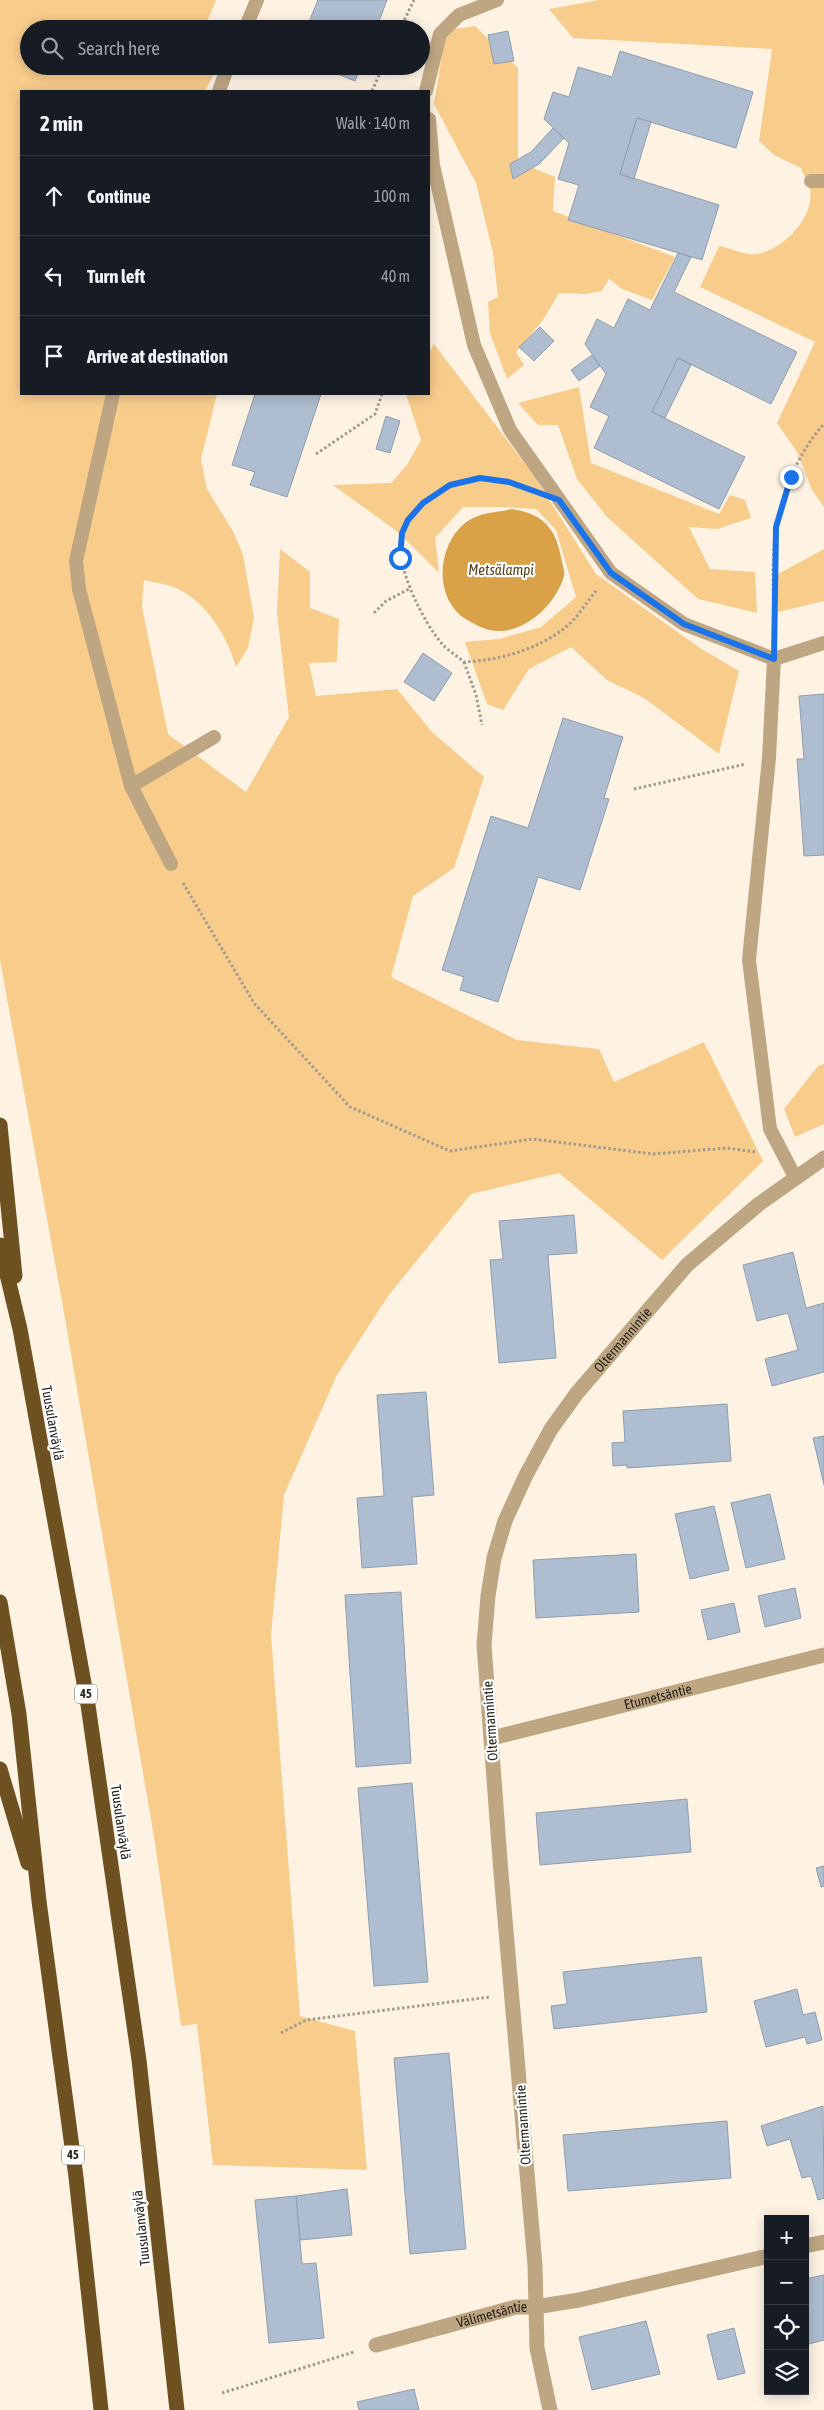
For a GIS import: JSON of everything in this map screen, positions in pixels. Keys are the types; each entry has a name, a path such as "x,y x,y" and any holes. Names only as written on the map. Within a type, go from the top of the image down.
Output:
{"highway":[{"path":"0,1125 20,1330"},
{"name":"Tuusulanväylä","path":"0,1244 20,1330 88,1705 139,2060 177,2410"},
{"name":"45","path":"0,1602 19,1714 39,1901 76,2177 101,2410"},
{"path":"0,1769 39,1901"}],"street":[{"name":"Oltermannintie","path":"550,2410 537,2348 535,2265 484,1645 488,1596 505,1521 542,1444 577,1393 687,1265 759,1204 824,1158"},
{"name":"Etumetsäntie","path":"492,1738 824,1655"},
{"path":"809,2245 824,2242"},
{"name":"Välimetsäntie","path":"376,2345 492,2312 516,2307 535,2307 579,2300 764,2257"}],"lane":[{"path":"249,20 257,0"},
{"path":"430,75 440,34 460,14 497,0"},
{"path":"219,90 225,75"},
{"path":"426,90 430,75"},
{"path":"430,142 431,165 474,345 510,430 611,573 684,624 774,659 824,643"},
{"path":"113,395 76,561 80,589 131,786 171,864"},
{"path":"774,659 769,758 749,960 770,1129 782,1156 795,1177"},
{"path":"131,786 214,737"}],"path":[{"path":"404,20 414,0"},
{"path":"372,90 379,75"},
{"path":"316,454 375,414 382,395"},
{"path":"774,659 776,527 791,477 809,439 824,424"},
{"path":"482,726 476,695 464,662 443,644 427,622 411,588 400,558 402,533 408,520 423,503 450,485 480,478 509,482 559,500"},
{"path":"464,662 490,661 524,651 566,627 611,573"},
{"path":"374,613 386,601 411,588"},
{"path":"634,789 769,758"},
{"path":"171,864 254,1003 350,1107 450,1151 533,1139 653,1154 726,1148 782,1156"},
{"path":"281,2033 306,2020 512,1993"},
{"path":"222,2393 376,2345"}],"shaded area":[{"path":"0,0 216,0 208,20 20,20 20,75 213,75 206,90 20,90 20,395 217,395 201,459 207,489 234,533 243,555 254,618 248,648 236,667 221,632 198,603 174,587 144,580 142,607 168,734 246,792 289,717 277,613 280,549 310,572 310,608 339,619 337,662 309,663 316,696 397,689 432,732 484,777 454,868 413,896 391,977 517,1040 599,1049 614,1082 704,1042 763,1161 662,1260 559,1173 471,1194 388,1296 337,1375 284,1495 271,1635 300,2016 355,2031 367,2170 213,2165 197,2024 181,2026 155,1843 63,1307 0,960"},
{"path":"599,0 824,0 824,507 812,490 797,452 777,423 815,342 700,287 719,246 748,254 767,251 787,239 795,231 807,211 810,190 801,168 774,155 759,141 772,49 573,38 549,9"},
{"path":"475,26 518,68 518,162 555,177 553,211 675,257 652,300 622,289 609,279 602,291 586,294 559,293 543,320 516,352 524,365 507,379 490,333 488,302 498,297 493,253 476,183 434,104 446,30"},
{"path":"434,344 535,477 596,574 700,648 739,671 719,754 644,698 607,680 571,647 529,669 503,710 487,704 465,642 499,639 541,627 576,597 556,530 536,509 463,507 435,538 439,573 398,532 333,485 391,483 407,465 421,440 406,395 430,395 430,351"},
{"path":"579,387 591,463 719,514 730,495 745,500 751,518 717,529 689,527 710,569 755,572 757,613 698,599 607,517 577,479 558,425 538,425 518,403"},
{"path":"824,549 824,601 778,612 778,574"},
{"path":"824,1064 824,1124 795,1137 784,1109 818,1066"}],"water":[{"name":"Metsälampi","path":"512,509 540,518 551,530 558,547 564,576 554,598 536,616 514,629 490,630 469,621 457,612 449,601 444,588 444,559 448,545 455,533 470,519"}],"building":[{"path":"318,0 387,0 379,20 310,20"},
{"path":"508,31 514,61 494,64 488,35"},
{"path":"620,51 753,92 736,148 637,118 620,174 719,205 702,260 568,220 579,185 558,179 569,143 544,119 553,92 569,97 578,67 612,77"},
{"path":"340,75 357,75 355,81"},
{"path":"637,118 651,122 634,179 620,174"},
{"path":"553,128 564,138 539,164 513,179 510,164 531,152"},
{"path":"678,253 691,257 674,292 797,352 771,404 678,358 652,412 745,457 719,509 594,448 609,416 590,407 606,374 585,344 597,319 614,328 628,299 650,310"},
{"path":"540,327 554,341 534,361 519,347"},
{"path":"592,355 600,366 579,381 571,370"},
{"path":"678,358 691,365 665,418 652,412"},
{"path":"255,395 321,395 287,497 250,485 255,472 232,465"},
{"path":"386,416 400,421 390,453 376,449"},
{"path":"423,653 452,673 434,701 404,682"},
{"path":"824,694 824,855 804,856 797,759 804,759 799,696"},
{"path":"563,718 623,737 604,798 609,799 580,890 538,877 498,1002 460,990 464,977 442,970 491,816 528,828"},
{"path":"574,1215 577,1253 548,1255 556,1358 499,1363 490,1260 503,1259 499,1221"},
{"path":"793,1252 806,1308 824,1303 824,1372 772,1386 765,1359 798,1350 788,1313 757,1321 743,1265"},
{"path":"426,1392 434,1495 412,1497 417,1564 362,1568 357,1498 384,1496 377,1395"},
{"path":"727,1404 731,1461 627,1468 627,1465 613,1466 612,1443 625,1442 623,1411"},
{"path":"824,1436 824,1485 813,1438"},
{"path":"770,1494 785,1559 746,1568 731,1503"},
{"path":"714,1506 729,1570 690,1579 675,1514"},
{"path":"636,1554 639,1612 536,1618 533,1560"},
{"path":"795,1588 801,1618 765,1627 758,1596"},
{"path":"401,1592 411,1763 356,1767 345,1595"},
{"path":"734,1603 740,1632 708,1640 701,1610"},
{"path":"412,1783 428,1982 374,1986 358,1788"},
{"path":"687,1799 691,1852 540,1865 536,1813"},
{"path":"824,1866 824,1886 821,1887 816,1868"},
{"path":"701,1957 707,2012 554,2029 551,2006 567,2004 563,1972"},
{"path":"797,1989 803,2015 815,2012 822,2040 807,2044 805,2037 766,2047 754,2001"},
{"path":"449,2053 466,2249 410,2254 394,2058"},
{"path":"823,2106 824,2198 818,2200 811,2176 802,2178 790,2139 767,2146 761,2126"},
{"path":"727,2121 731,2178 568,2191 563,2135"},
{"path":"347,2189 352,2235 300,2240 296,2196"},
{"path":"296,2196 302,2264 316,2263 324,2338 269,2343 255,2200"},
{"path":"824,2275 824,2340 809,2344 809,2305 809,2278"},
{"path":"646,2321 660,2374 592,2390 579,2337"},
{"path":"734,2328 745,2373 718,2380 707,2335"},
{"path":"414,2389 419,2410 359,2410 357,2402"}],"route":[{"path":"400,558 402,533 408,520 423,503 450,485 480,478 509,482 559,500 611,573 684,624 774,659 776,527 791,477"}]}
